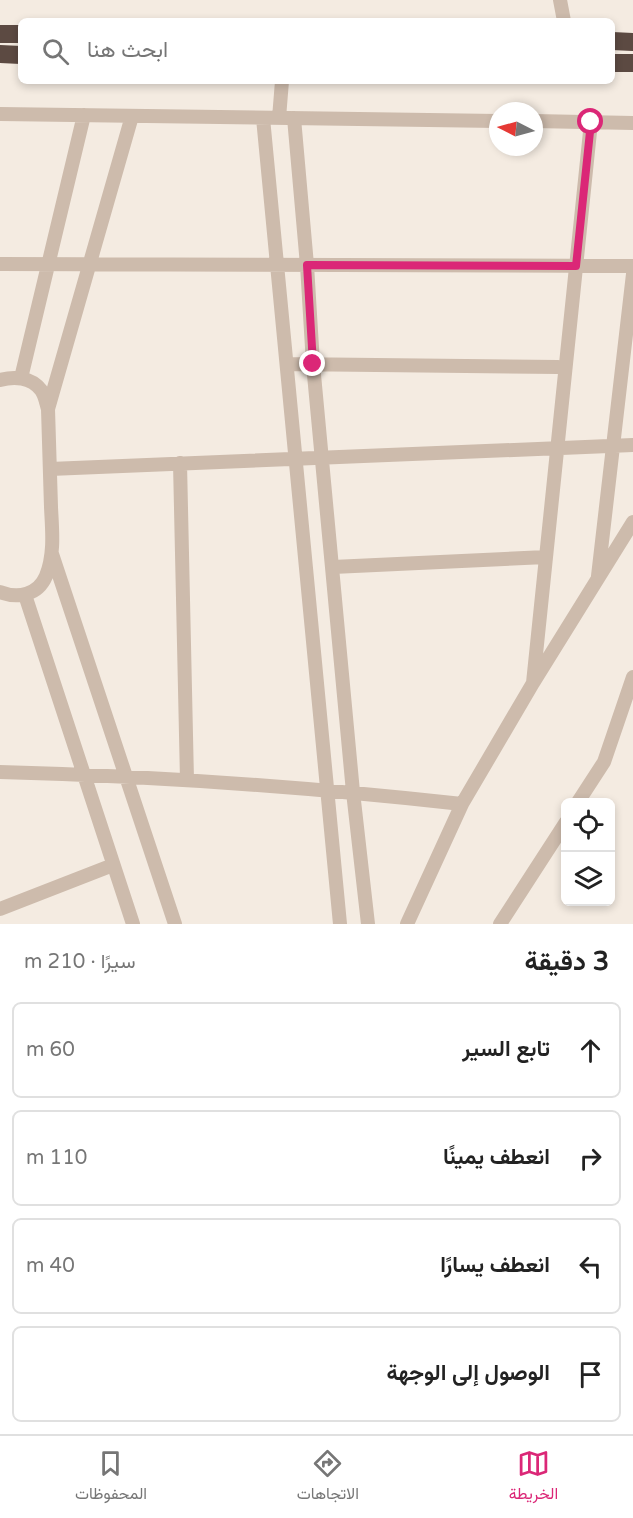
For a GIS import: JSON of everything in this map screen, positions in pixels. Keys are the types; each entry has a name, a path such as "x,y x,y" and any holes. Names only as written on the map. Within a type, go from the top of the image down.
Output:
{"highway":[{"path":"0,34 18,34"},
{"path":"615,41 633,42"},
{"path":"0,54 18,55"},
{"path":"615,63 633,63"}],"street":[{"path":"560,0 563,18"},
{"path":"279,118 282,84"},
{"path":"0,114 489,121"},
{"path":"21,378 84,115"},
{"path":"0,608 2,593 11,597 25,595 37,589 46,577 52,554 48,409 132,116"},
{"path":"263,118 340,924"},
{"path":"294,118 313,364 353,792 368,924"},
{"path":"543,121 633,123"},
{"path":"533,683 591,122"},
{"path":"0,264 633,266"},
{"path":"598,578 633,274"},
{"path":"287,364 558,367"},
{"path":"0,380 11,377 27,379 41,390 48,409"},
{"path":"50,469 633,445"},
{"path":"180,464 187,780"},
{"path":"407,924 462,804 533,683 633,522"},
{"path":"52,554 175,924"},
{"path":"333,567 546,557"},
{"path":"25,595 133,924"},
{"path":"581,798 604,762 633,677"},
{"path":"0,772 187,780 353,792 462,804"},
{"path":"500,924 561,830"},
{"path":"0,909 113,865"}],"route":[{"path":"313,364 307,265 576,266 591,122"}]}
